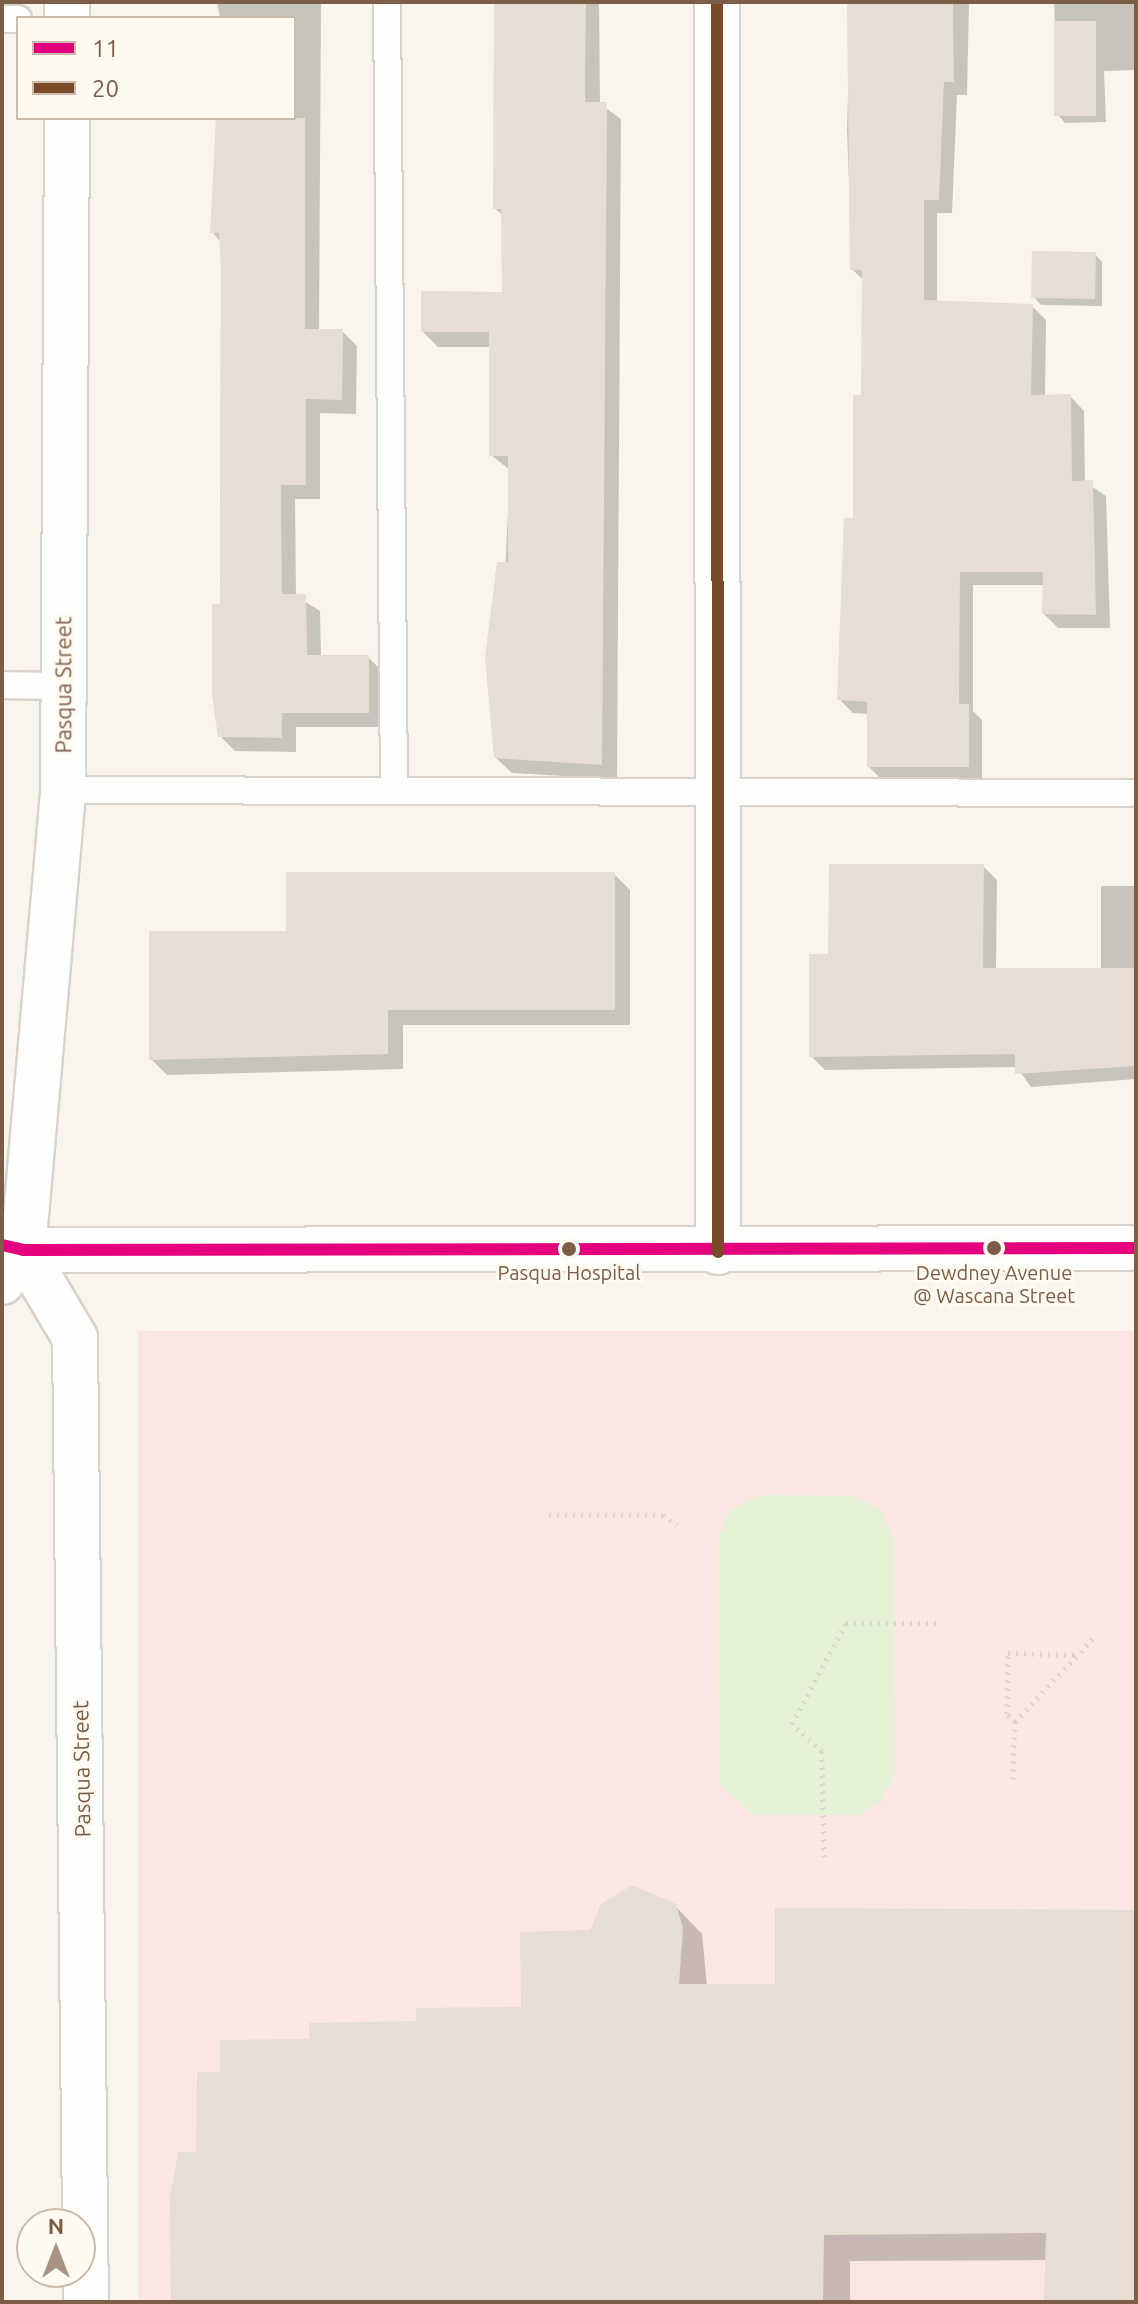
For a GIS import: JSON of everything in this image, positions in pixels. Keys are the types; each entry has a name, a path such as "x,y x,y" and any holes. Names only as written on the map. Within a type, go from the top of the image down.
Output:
{"street":[{"path":"717,2 718,1252"},
{"name":"Pasqua Street","path":"67,120 63,790 7,1258 75,1338 86,2302"},
{"path":"7,1258 1136,1248"}],"lane":[{"path":"387,2 394,791"},
{"path":"2,685 63,686"},
{"path":"63,790 720,795 1136,793"}],"path":[{"path":"549,1515 663,1515 677,1525"},
{"path":"824,1857 822,1751 792,1724 846,1623 936,1623"},
{"path":"1013,1779 1015,1722 1096,1635"},
{"path":"1015,1722 1007,1714 1008,1653 1077,1655"}],"shaded area":[{"name":"Pasqua Hospital","path":"138,1331 1136,1331 1136,2302 138,2302"}],"green space":[{"path":"759,1495 854,1496 880,1510 893,1536 894,1776 880,1803 857,1815 753,1815 719,1785 718,1537 730,1510"}],"building":[{"path":"494,2 586,2 585,102 607,102 602,765 494,758 485,657 497,562 508,562 508,456 489,456 489,332 421,332 421,291 502,292 501,209 493,209"},
{"path":"847,2 953,2 954,82 944,82 939,200 924,200 924,300 1033,304 1031,395 1071,394 1072,481 1093,480 1096,615 1042,614 1043,572 960,572 959,704 969,704 969,767 867,767 867,702 837,700 844,518 853,518 853,395 861,395 862,270 850,270"},
{"path":"1054,21 1096,21 1096,116 1054,116"},
{"path":"305,118 305,329 343,329 342,400 306,399 306,485 281,485 282,594 306,594 307,655 369,655 369,713 282,713 282,738 218,737 212,695 212,604 220,604 221,273 219,233 210,233 216,120"},
{"path":"1032,251 1096,252 1095,299 1031,298"},
{"path":"829,864 984,864 983,968 1136,968 1136,1066 1015,1074 1015,1054 809,1057 809,954 828,954"},
{"path":"286,872 615,872 615,1010 388,1010 388,1054 149,1060 149,931 286,931"},
{"path":"632,1885 676,1904 683,1928 679,1984 775,1984 775,1908 1136,1910 1136,2302 1044,2302 1046,2233 824,2235 823,2302 171,2302 170,2197 178,2152 196,2152 197,2072 220,2072 220,2040 309,2039 309,2023 416,2021 416,2008 521,2007 520,1932 590,1930 601,1904"}],"transit line":[{"name":"20","path":"717,2 718,1252"},
{"name":"11","path":"2,1245 23,1250 1136,1248"}],"place":[{"name":"Dewdney Avenue @ Wascana Street","path":"994,1248"},
{"name":"Pasqua Hospital","path":"569,1249"}]}
